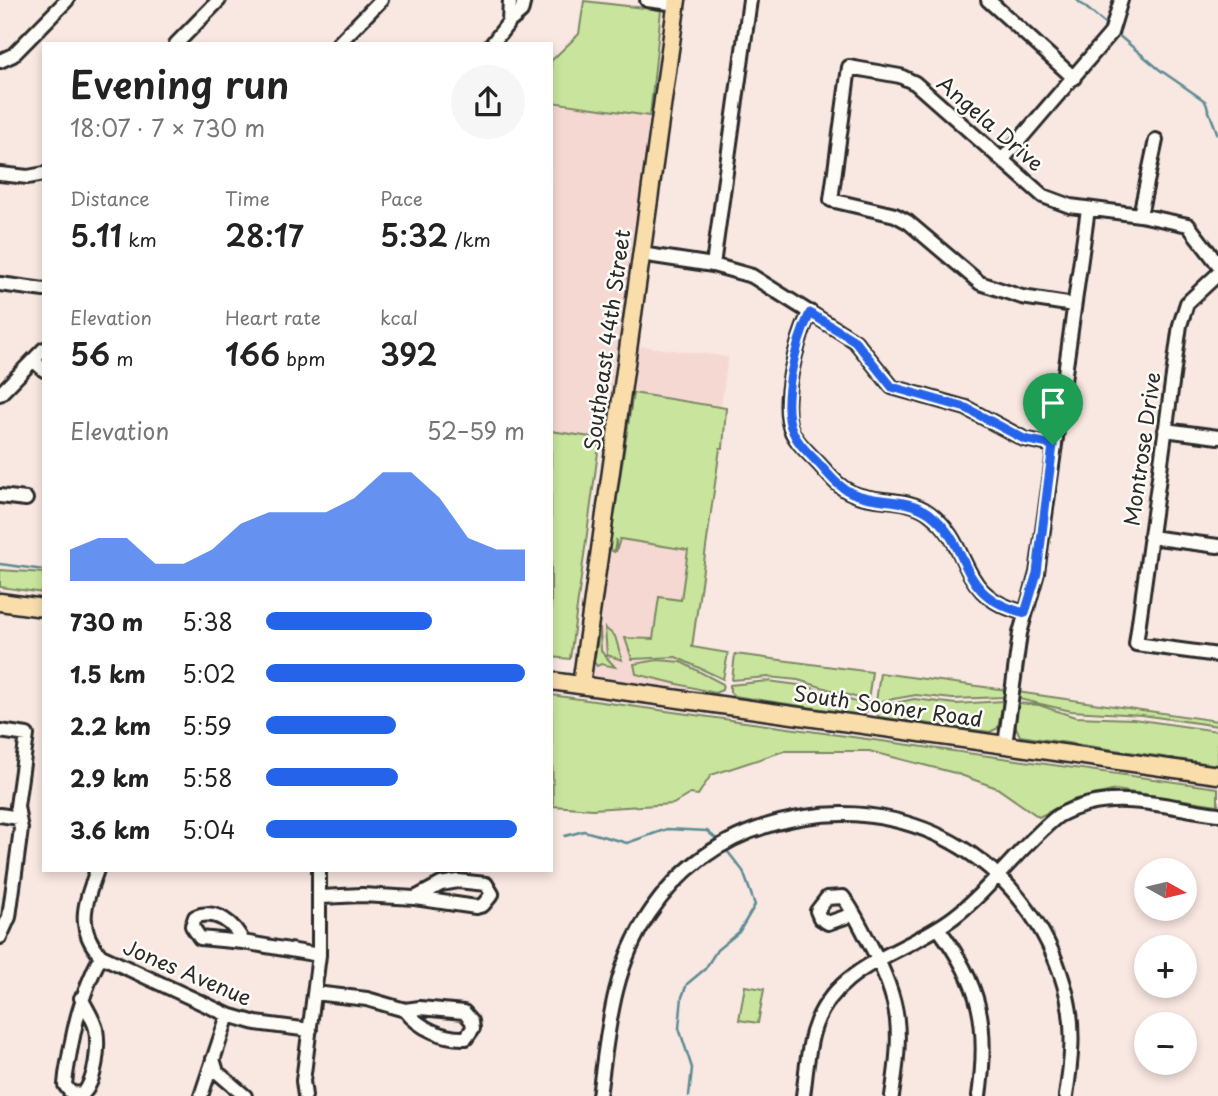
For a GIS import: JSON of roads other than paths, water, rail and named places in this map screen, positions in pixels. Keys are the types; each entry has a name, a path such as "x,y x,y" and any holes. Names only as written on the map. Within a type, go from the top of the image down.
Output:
{"main road":[{"name":"Southeast 44th Street","path":"581,685 677,2"},
{"path":"0,602 42,608"},
{"name":"South Sooner Road","path":"553,681 1218,775"}],"street":[{"path":"1,61 13,55 67,0"},
{"path":"178,42 219,0"},
{"path":"340,42 381,0"},
{"path":"647,0 677,2"},
{"path":"713,265 750,0"},
{"path":"988,0 1074,78"},
{"path":"1003,159 1111,33 1121,0"},
{"path":"494,42 509,23 517,2"},
{"name":"Angela Drive","path":"1074,304 997,291 980,283 908,222 860,205 831,200 849,68 900,76 915,83 1043,197 1057,203 1087,209 1140,215 1188,225 1218,264"},
{"path":"1140,215 1156,140"},
{"path":"0,174 28,177 42,174"},
{"path":"1005,745 1025,613 1037,573 1087,209"},
{"path":"641,254 713,265 752,276 855,341 892,387 966,408 1024,439 1053,445"},
{"name":"Montrose Drive","path":"1218,274 1192,296 1183,311 1136,644 1218,655"},
{"path":"0,284 42,290"},
{"path":"810,313 797,349 789,391 788,417 793,433 839,486 869,498 916,506 930,514 945,529 987,598 1000,606 1025,613"},
{"path":"0,394 42,351"},
{"path":"33,360 42,368"},
{"path":"1165,430 1218,438"},
{"path":"0,496 26,499"},
{"path":"1150,537 1218,547"},
{"path":"0,731 27,735 17,806 21,829 9,917 0,937"},
{"path":"803,1096 813,1033 823,1008 845,980 939,928 999,876 1042,829 1079,804 1116,799 1218,814"},
{"path":"599,1096 611,1007 622,966 637,934 662,895 693,862 725,842 782,819 827,813 882,815 940,835 964,848 1020,896 1049,944 1067,996 1071,1042 1066,1096"},
{"path":"0,815 19,818"},
{"name":"Jones Avenue","path":"97,872 83,928 86,939 101,956 228,1015 256,1023 310,1030"},
{"path":"305,1096 303,1081 319,955 321,897 318,872"},
{"path":"321,897 362,895 415,898 476,907 483,905 492,894 486,884 458,881 441,884 415,898"},
{"path":"854,914 890,982 897,1009 899,1043 892,1096"},
{"path":"939,928 958,954 978,997 984,1038 978,1096"},
{"path":"243,942 319,955"},
{"path":"81,998 96,1030 93,1076 90,1086 83,1094 71,1093 65,1085 81,998 101,956"},
{"path":"315,993 367,999 405,1010 420,1007 464,1012 472,1021 473,1028 466,1038 436,1033 411,1018 405,1010"},
{"path":"201,1096 228,1015"},
{"path":"213,1058 217,1072 245,1096"}],"waterway":[{"path":"1077,0 1109,27"},
{"path":"1117,34 1160,70 1205,101 1218,135"},
{"path":"0,564 42,570"},
{"path":"565,836 584,831 627,843 667,829 707,831 720,842"},
{"path":"689,1096 692,1068 679,1028 682,997 687,984 705,969 717,950 739,932 755,905 743,871 724,847"}]}
